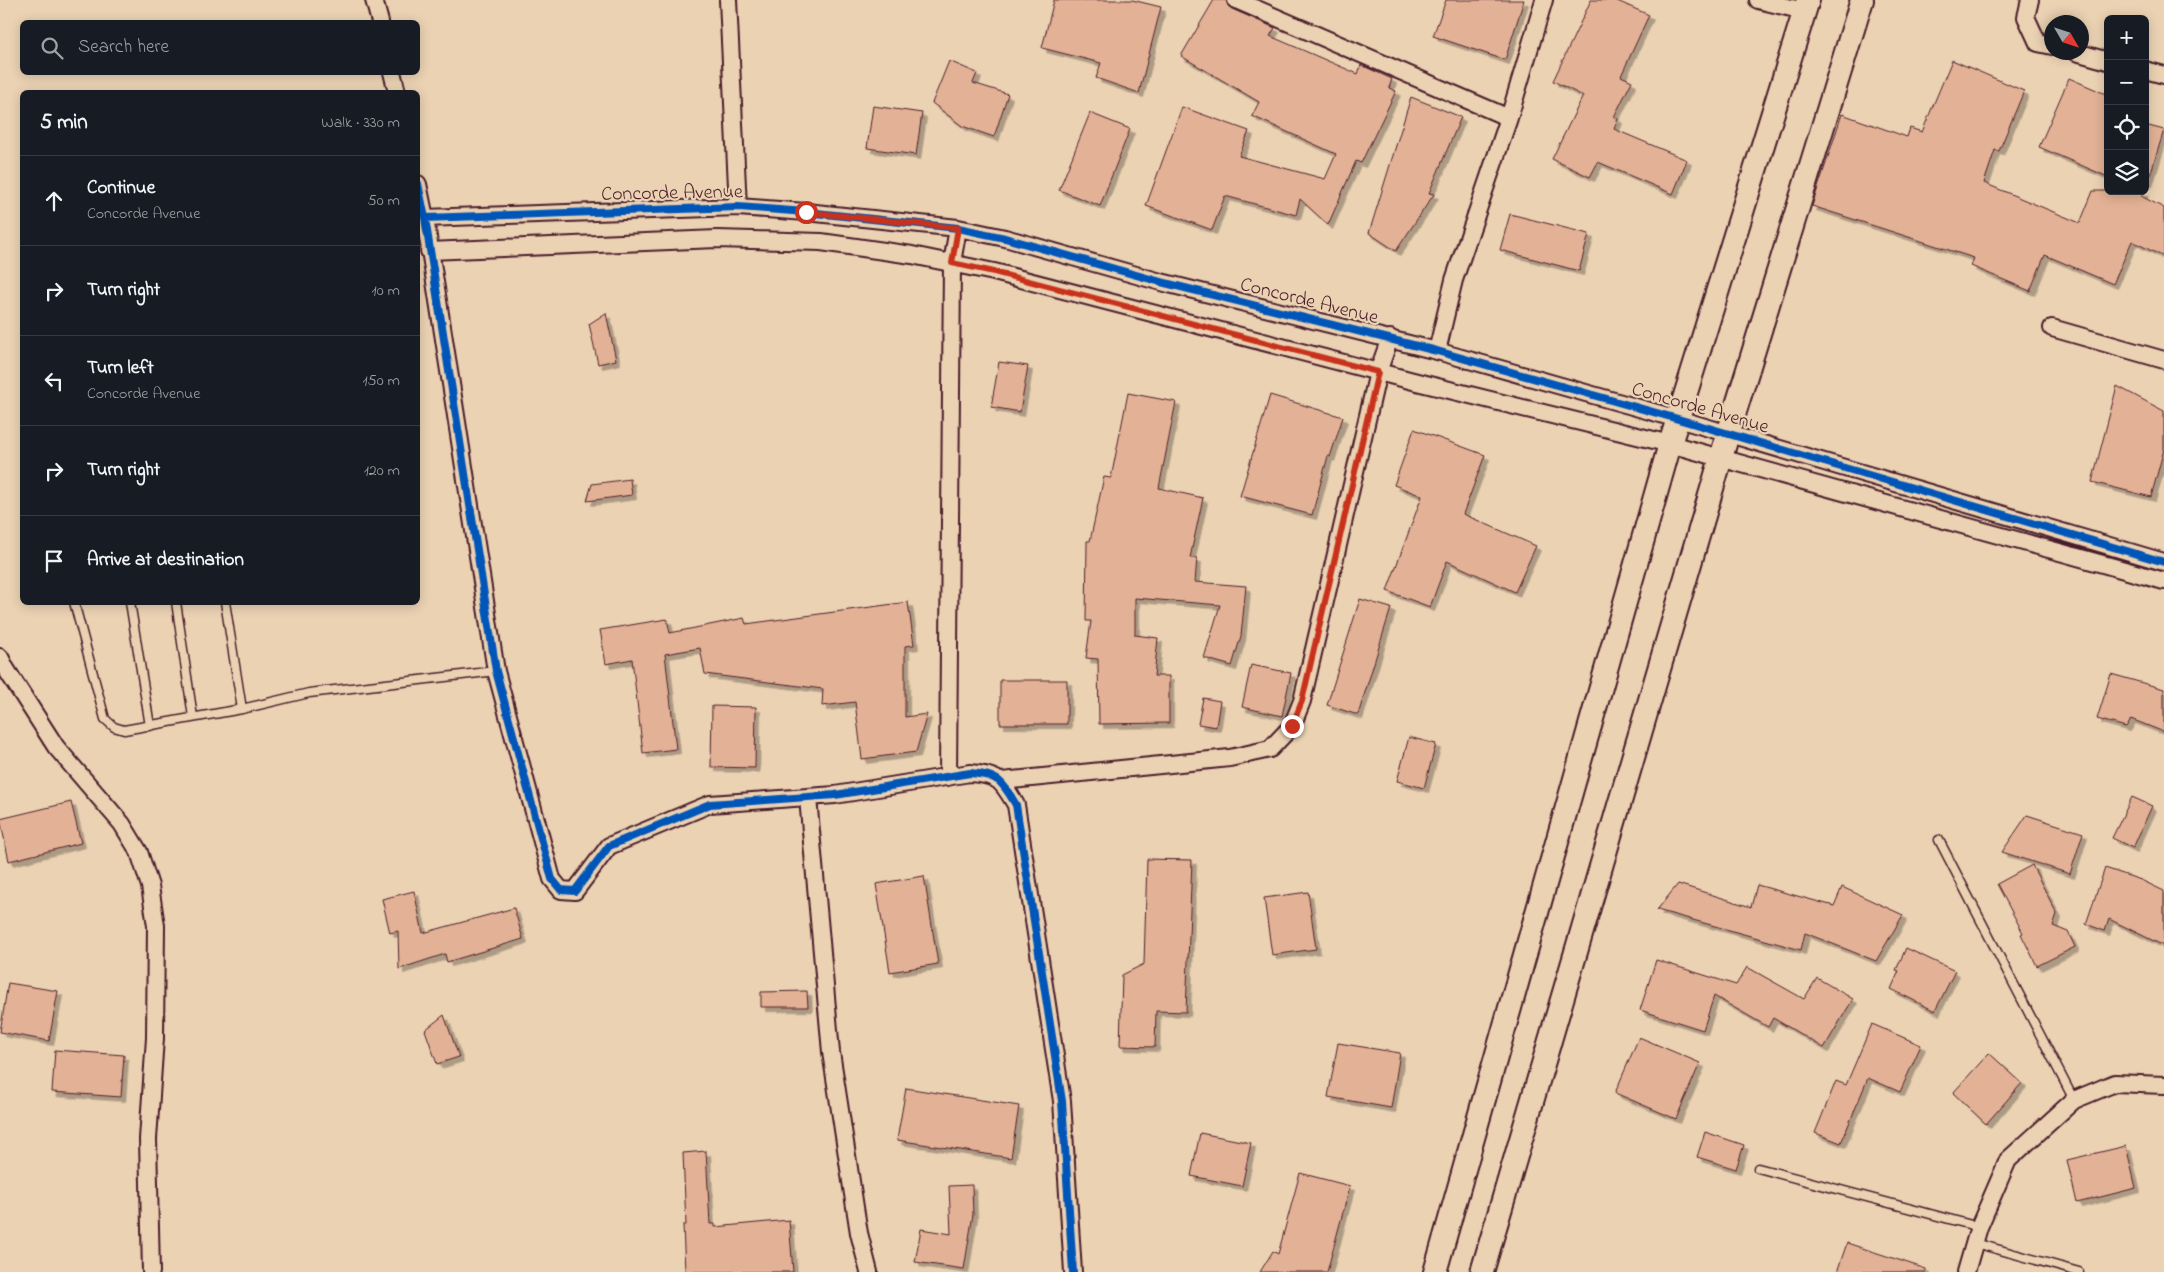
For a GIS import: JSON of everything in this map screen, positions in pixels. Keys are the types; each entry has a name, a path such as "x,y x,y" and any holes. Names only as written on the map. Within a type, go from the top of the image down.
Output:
{"main road":[{"path":"1482,1272 1728,434 1862,0"},
{"path":"1435,1272 1670,444 1806,6"}],"street":[{"path":"374,0 379,20"},
{"path":"728,0 738,207"},
{"path":"1236,0 1509,118"},
{"path":"1437,351 1454,280 1509,118 1544,0"},
{"path":"1758,0 1806,6"},
{"path":"2030,0 2026,17 2038,43 2044,44"},
{"path":"2089,56 2104,60"},
{"path":"2149,71 2164,75"},
{"path":"393,75 396,90"},
{"path":"420,194 496,671 552,879 561,890 574,891 609,846 710,804 808,798 970,773 988,774 1002,781 1230,758 1270,749 1292,726 1302,701 1378,372 1390,338"},
{"name":"Concorde Avenue","path":"425,218 738,207 958,228 1005,238 1161,282 1390,338 2163,557"},
{"path":"948,776 952,263 958,228"},
{"name":"Concorde Avenue","path":"429,251 717,239 770,240 821,242 952,263 994,272 1378,372 1670,444 2160,580"},
{"path":"2052,328 2164,360"},
{"path":"2160,580 2163,557"},
{"path":"0,657 56,747 122,824 139,852 150,886 156,926 155,1038 148,1139 151,1272"},
{"path":"1002,781 1016,805 1062,1101 1073,1272"},
{"path":"808,798 831,1052 859,1232 869,1272"},
{"path":"1966,1272 1977,1235 2008,1160 2074,1100 2115,1083 2164,1085"}],"lane":[{"path":"75,605 106,719 114,727 124,730 242,709 309,693 496,671"},
{"path":"130,605 150,726"},
{"path":"176,605 193,717"},
{"path":"225,605 242,709"},
{"path":"1939,840 2074,1100"},
{"path":"1758,1168 1977,1235 2079,1272"}],"building":[{"path":"1054,0 1132,0 1161,7 1139,93 1096,78 1101,63 1042,48"},
{"path":"1214,0 1226,0 1228,6 1232,9 1275,28 1270,36 1358,74 1361,65 1392,79 1389,88 1396,91 1361,163 1356,161 1328,225 1300,199 1296,215 1225,196 1212,230 1146,206 1182,107 1249,131 1239,156 1325,179 1336,154 1252,116 1259,102 1181,56"},
{"path":"1446,0 1524,0 1505,60 1433,36"},
{"path":"1591,0 1615,0 1649,15 1621,76 1632,81 1614,117 1618,119 1614,129 1687,160 1673,194 1598,162 1590,177 1552,159 1583,96 1553,81"},
{"path":"1952,60 2024,91 1999,151 1995,150 1984,183 2080,223 2093,191 2104,191 2104,195 2142,195 2164,208 2164,257 2132,241 2113,284 2045,255 2030,291 1971,266 1974,258 1812,206 1842,114 1907,137 1910,128 1922,132"},
{"path":"949,61 977,73 973,83 1008,94 994,137 962,126 932,103"},
{"path":"2069,78 2104,93 2104,175 2039,147"},
{"path":"1411,97 1461,117 1429,193 1434,194 1396,251 1369,233"},
{"path":"873,106 922,113 916,155 867,148"},
{"path":"1090,113 1130,129 1100,206 1059,190"},
{"path":"2149,126 2164,130 2149,179"},
{"path":"1510,214 1589,234 1579,271 1500,250"},
{"path":"606,313 616,360 598,364 589,324"},
{"path":"999,362 1028,366 1020,412 991,407"},
{"path":"2117,386 2164,411 2164,449 2151,497 2092,482"},
{"path":"1128,393 1176,402 1159,488 1203,498 1190,558 1197,558 1195,582 1246,586 1241,636 1232,666 1204,658 1220,605 1135,598 1135,635 1158,638 1154,676 1169,676 1169,723 1099,724 1098,659 1086,658 1091,621 1086,621 1087,541 1090,541 1104,477 1111,478"},
{"path":"1270,395 1343,417 1330,457 1328,456 1312,515 1240,496"},
{"path":"1414,429 1485,455 1463,514 1536,546 1515,592 1447,561 1430,607 1387,591 1422,496 1394,485"},
{"path":"630,479 632,495 587,501 592,484"},
{"path":"1360,599 1391,608 1358,715 1327,705"},
{"path":"908,602 914,645 905,646 905,717 927,714 916,752 862,759 855,702 822,706 823,689 705,674 700,648 665,654 676,749 643,753 632,659 606,664 600,630 667,619 670,633 744,618 746,624"},
{"path":"1251,665 1291,673 1282,716 1242,707"},
{"path":"2111,674 2164,689 2164,732 2131,719 2126,727 2097,719"},
{"path":"1000,680 1067,680 1067,724 1000,724"},
{"path":"1203,698 1220,701 1216,727 1198,724"},
{"path":"712,706 756,707 755,768 711,767"},
{"path":"1409,737 1436,744 1424,788 1397,781"},
{"path":"2132,797 2152,806 2133,848 2112,838"},
{"path":"71,802 81,843 9,861 0,819"},
{"path":"2027,815 2083,833 2070,874 2002,852"},
{"path":"1147,859 1192,860 1186,1012 1156,1011 1155,1047 1120,1046 1122,975 1144,964"},
{"path":"2032,865 2057,914 2053,926 2068,932 2075,947 2037,966 2021,934 2023,933 1997,884"},
{"path":"2105,868 2141,880 2164,891 2164,946 2109,919 2105,931 2086,924"},
{"path":"924,876 938,964 890,972 876,884"},
{"path":"1678,884 1751,907 1757,885 1834,906 1842,887 1903,915 1876,961 1805,933 1801,950 1657,910"},
{"path":"414,891 423,933 514,908 523,939 447,962 445,954 399,969 398,931 390,933 382,899"},
{"path":"1308,892 1316,949 1272,955 1264,898"},
{"path":"1906,948 1955,971 1935,1011 1891,989 1899,971 1896,970"},
{"path":"1656,960 1736,985 1747,967 1804,999 1817,978 1853,999 1824,1048 1773,1018 1768,1027 1714,996 1703,1030 1640,1010"},
{"path":"8,983 58,991 49,1041 0,1032"},
{"path":"807,991 808,1007 761,1007 761,992"},
{"path":"444,1015 459,1057 437,1064 425,1030"},
{"path":"1872,1024 1921,1045 1900,1092 1868,1078 1841,1143 1815,1133 1836,1081 1846,1085"},
{"path":"1639,1037 1700,1063 1676,1119 1615,1093"},
{"path":"1338,1043 1400,1053 1391,1108 1328,1097"},
{"path":"55,1050 124,1055 121,1097 52,1092"},
{"path":"1989,1053 2022,1083 1986,1124 1953,1093"},
{"path":"906,1088 1019,1106 1011,1158 897,1140"},
{"path":"1705,1132 1744,1145 1736,1169 1697,1157"},
{"path":"1200,1133 1251,1143 1242,1186 1191,1176"},
{"path":"2126,1146 2136,1188 2077,1203 2067,1160"},
{"path":"706,1151 710,1224 715,1224 715,1227 789,1220 793,1272 685,1272 683,1225 686,1225 683,1153"},
{"path":"1300,1173 1350,1186 1327,1272 1260,1272 1273,1251 1278,1254"},
{"path":"972,1185 973,1214 964,1269 915,1262 921,1229 951,1234 949,1186"},
{"path":"1847,1243 1926,1269 1926,1272 1837,1272"}],"cycle path":[{"path":"420,194 496,671 552,879 561,890 575,891 609,846 710,804 835,795 970,773 987,775 999,781 1016,805 1062,1101 1073,1272"},
{"path":"425,218 738,207 958,228 1005,238 1161,282 1437,351 1678,419 2164,562"}],"route":[{"path":"806,212 958,228 952,263 994,272 1149,314 1378,372 1302,701 1292,726"}]}
